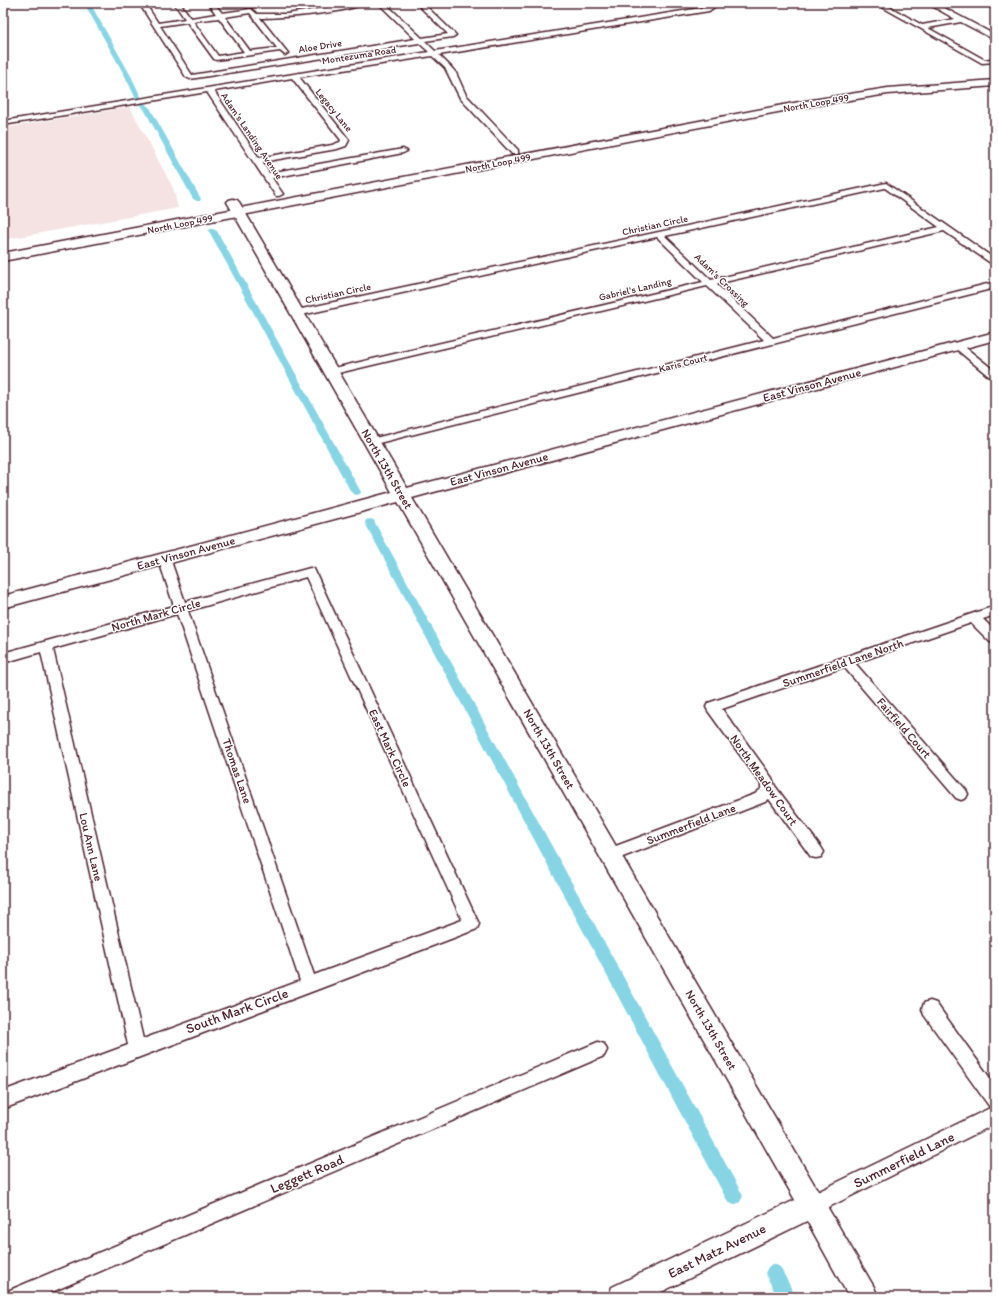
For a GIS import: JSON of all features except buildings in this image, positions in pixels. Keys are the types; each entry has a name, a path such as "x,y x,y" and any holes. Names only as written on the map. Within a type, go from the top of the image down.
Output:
{"main road":[{"name":"North Loop 499","path":"3,257 236,208 279,194 515,152 830,93 932,81 995,78"},
{"name":"North Loop 499","path":"7,245 416,179 836,99 909,89 995,83"},
{"path":"416,179 450,168 514,155 515,152"}],"street":[{"path":"142,3 156,25 220,16 253,14 286,16 352,6 361,3"},
{"path":"177,3 216,58 281,49"},
{"path":"211,3 249,54"},
{"path":"245,4 286,3"},
{"path":"382,3 434,53 452,73 463,96 515,152"},
{"name":"Aloe Drive","path":"156,25 190,77 454,35 419,3"},
{"name":"Montezuma Road","path":"3,123 710,9 714,5 713,3"},
{"path":"878,3 984,62 995,60"},
{"path":"930,3 995,38"},
{"path":"245,4 291,61"},
{"path":"922,27 962,20"},
{"name":"Legacy Lane","path":"256,161 334,147 343,144 345,140 294,76"},
{"name":"Adam's Landing Avenue","path":"209,90 279,194"},
{"path":"267,176 403,151"},
{"name":"Christian Circle","path":"297,313 886,185 995,263"},
{"name":"North 13th Street","path":"236,208 864,1297"},
{"name":"Gabriel's Landing","path":"330,372 945,228"},
{"name":"Adam's Crossing","path":"659,235 770,341"},
{"name":"Karis Court","path":"371,442 995,285"},
{"name":"East Vinson Avenue","path":"3,602 995,336"},
{"path":"958,346 995,376"},
{"name":"Thomas Lane","path":"164,558 309,984"},
{"name":"North Mark Circle","path":"3,658 310,572"},
{"name":"East Mark Circle","path":"310,572 471,924"},
{"path":"995,610 974,618 995,639"},
{"name":"Summerfield Lane North","path":"713,707 974,618"},
{"name":"Lou Ann Lane","path":"46,646 137,1048"},
{"name":"Fairfield Court","path":"847,662 961,794"},
{"name":"North Meadow Court","path":"713,707 767,782 769,788 816,852"},
{"name":"Summerfield Lane","path":"610,855 760,798 767,793 769,788"},
{"name":"South Mark Circle","path":"3,1100 137,1048 471,924"},
{"path":"930,1009 995,1100"},
{"name":"Leggett Road","path":"17,1297 598,1050"},
{"name":"Summerfield Lane","path":"812,1205 995,1115"},
{"name":"East Matz Avenue","path":"622,1297 812,1205"}],"shaded area":[{"path":"130,107 173,188 178,208 3,240 3,128"}],"waterway":[{"path":"87,3 128,76 139,99"},
{"path":"142,104 147,108 197,199"},
{"path":"213,231 356,492"},
{"path":"370,523 734,1196"},
{"path":"774,1273 787,1297"}]}
